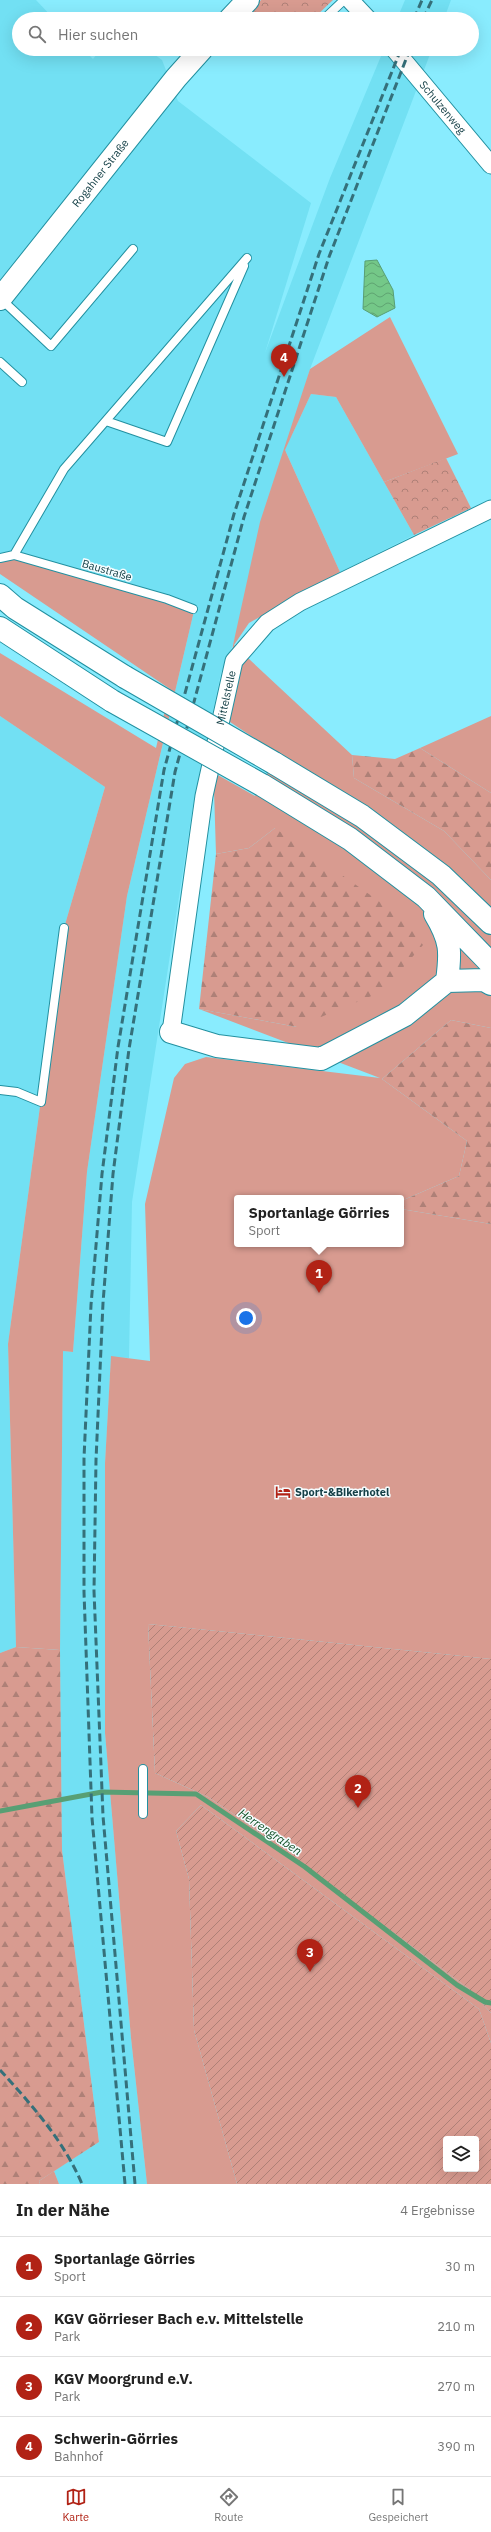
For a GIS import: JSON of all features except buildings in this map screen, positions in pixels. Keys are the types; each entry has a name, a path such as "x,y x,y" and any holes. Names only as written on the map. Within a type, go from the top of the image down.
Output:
{"main road":[{"path":"237,12 248,0"},
{"name":"Rogahner Straße","path":"0,299 176,78 196,56"},
{"path":"7,601 125,677 362,816 441,875 491,923"},
{"path":"0,629 112,701 262,785 350,839 426,897 491,964"},
{"path":"426,897 443,927 451,952 447,981"},
{"path":"170,1032 217,1046 321,1059 405,1015 447,981 484,980 491,984"}],"street":[{"path":"350,0 361,12"},
{"name":"Schulzenweg","path":"400,56 488,157"},
{"name":"Mittelstelle","path":"170,1032 204,796 234,661 268,623 300,602 491,510"}],"lane":[{"path":"331,12 344,0"},
{"path":"0,299 51,346 133,249"},
{"path":"14,555 64,469 247,258 167,442 106,421"},
{"path":"0,362 22,382"},
{"name":"Baustraße","path":"0,558 14,555 167,599 193,609"},
{"path":"0,1090 17,1092 41,1102 64,928"},
{"path":"142,1769 143,1814"}],"shaded area":[{"path":"0,0 36,0 47,12 12,12 12,56 90,56 93,59 95,56 157,56 162,60 178,101 311,203 265,353 330,178 381,56 429,56 310,369 290,439 311,394 336,397 414,535 340,572 286,452 233,645 221,673 193,806 132,1202 129,1358 111,1357 105,1463 105,1733 131,2038 147,2184 59,2184 54,2171 99,2142 62,1850 60,1650 63,1351 73,1352 87,1172 127,896 194,611 16,558 0,562"},
{"path":"405,0 451,0 447,12 400,12"},
{"path":"0,716 105,787 64,928 8,1344 16,1647 0,1653"}],"green space":[{"path":"261,0 333,0 320,12 250,12"},
{"path":"390,317 458,454 384,482 336,397 311,394 285,450 340,572 249,623 234,645 352,755 354,778 444,831 491,880 491,1028 451,1020 382,1079 467,1141 459,1176 404,1200 404,1195 234,1195 234,1247 404,1247 404,1210 491,1224 491,1659 148,1624 155,1773 208,1797 241,1819 469,1989 491,2013 491,2043 479,2009 201,1805 176,1831 189,1879 194,2030 237,2184 147,2184 131,2038 105,1733 105,1463 111,1356 150,1361 145,1204 174,1078 185,1064 206,1057 380,1078 199,1009 297,1027 275,828 249,848 216,854 214,790 216,774 255,796 278,754 224,718 233,645 260,522 310,369"},
{"path":"446,458 471,508 414,535 384,482"},
{"path":"16,558 194,611 127,896 87,1172 73,1352 63,1351 60,1650 16,1647 8,1344 64,928 105,787 0,716 0,653 156,748 170,689 0,574 0,562"},
{"path":"491,716 491,793 420,748"},
{"path":"420,748 491,793 491,880 444,831 354,778 352,755 395,759"},
{"path":"275,828 403,918 423,945 381,992 297,1027 199,1009 216,854 249,848"},
{"path":"451,1020 491,1028 491,1224 404,1210 404,1200 459,1176 467,1141 382,1079"},
{"path":"148,1624 491,1659 491,2013 469,1989 241,1819 208,1797 155,1773"},
{"path":"16,1647 60,1650 62,1850 99,2142 39,2181 40,2184 0,2184 0,1653"},
{"path":"201,1805 479,2009 491,2043 491,2184 237,2184 194,2030 189,1879 176,1831"},
{"path":"54,2171 59,2184 40,2184 39,2181"}],"water":[{"path":"377,260 393,290 395,308 377,317 363,309 365,261"}],"waterway":[{"name":"Herrengraben","path":"0,1811 102,1792 196,1794 305,1867 457,1985 485,2002 491,2003"}],"railway":[{"path":"417,12 422,0"},
{"path":"426,12 432,0"},
{"path":"125,2184 92,1818 84,1592 84,1458 91,1305 102,1174 118,1047 164,770 234,514 319,254 398,56"},
{"path":"135,2184 103,1816 94,1591 96,1460 103,1303 113,1174 129,1049 175,772 244,517 329,257 407,56"},
{"path":"0,2070 46,2124 66,2153 82,2184"}],"place":[{"name":"Schwerin-Görries","path":"284,377"},
{"name":"Sportanlage Görries","path":"319,1293"},
{"name":"Sport-&Bikerhotel","path":"283,1492"},
{"name":"KGV Görrieser Bach e.v. Mittelstelle","path":"358,1808"},
{"name":"KGV Moorgrund e.V.","path":"310,1972"}]}
